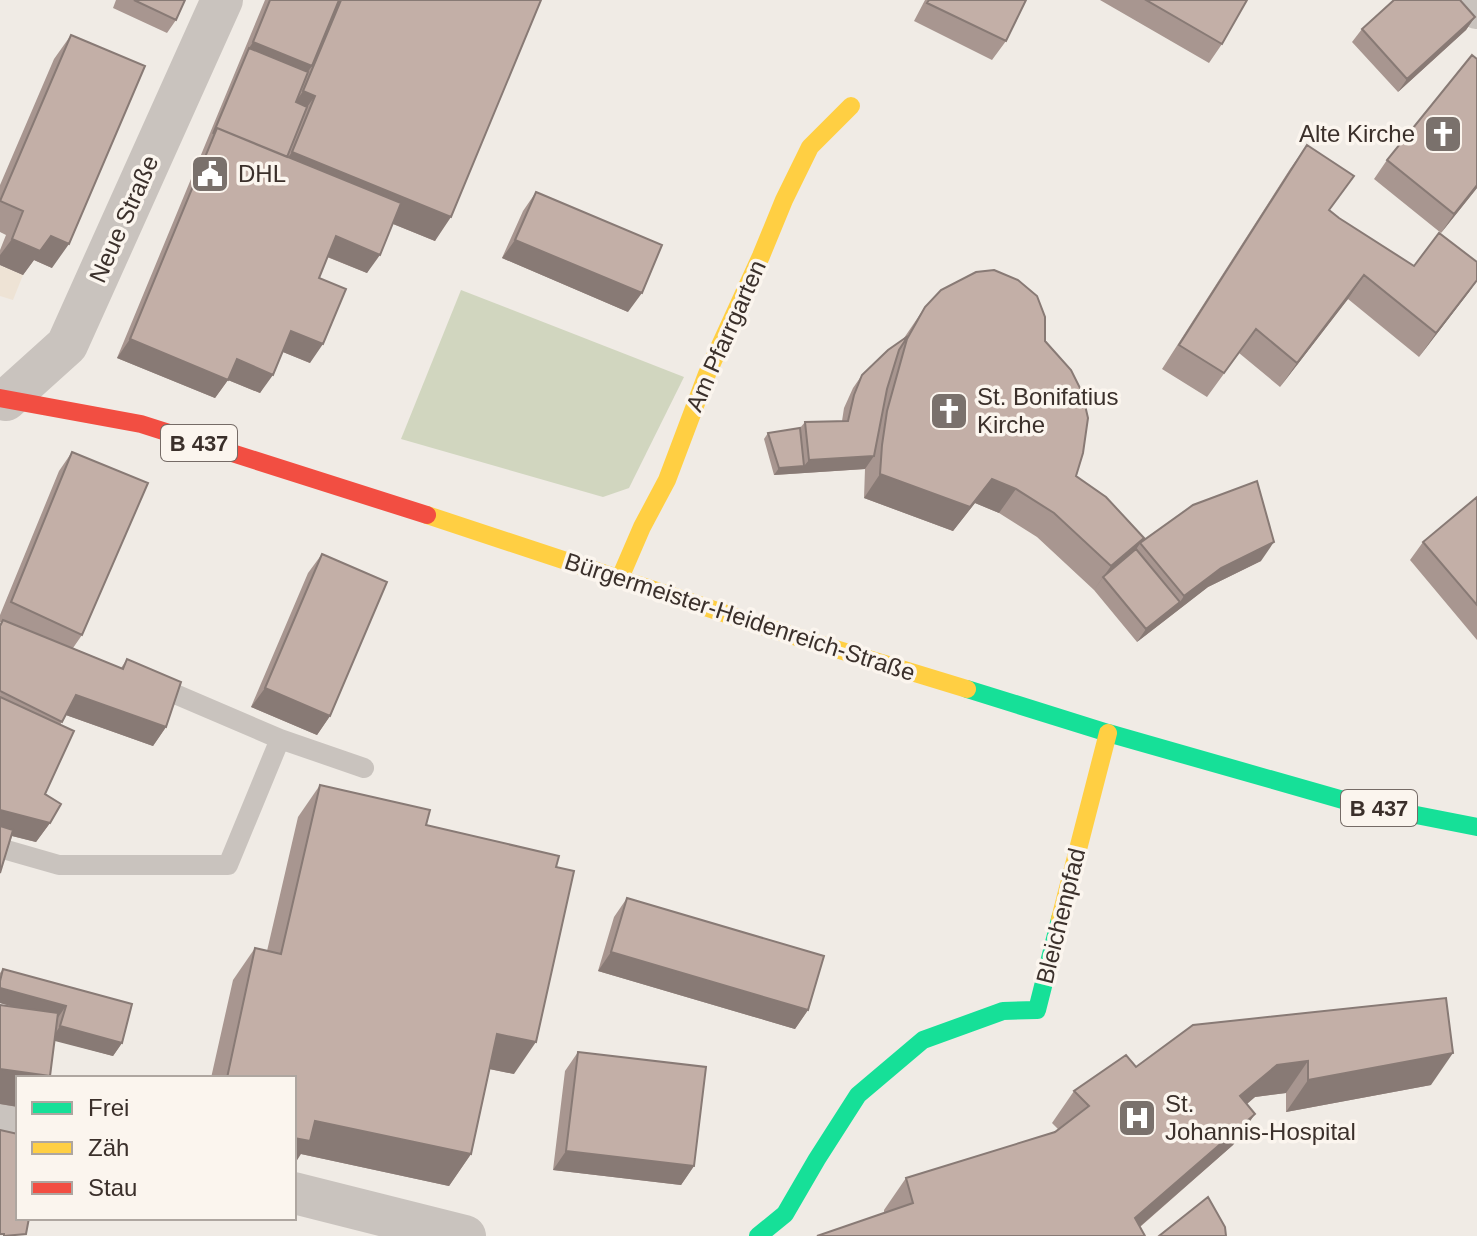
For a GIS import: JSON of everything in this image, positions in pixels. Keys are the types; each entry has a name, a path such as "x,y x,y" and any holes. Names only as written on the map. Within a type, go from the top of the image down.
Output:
{"main road":[{"name":"Am Pfarrgarten","path":"620,578 667,480 707,374 810,147 851,106"},
{"name":"Bürgermeister-Heidenreich-Straße","path":"2,404 141,424 790,635 1108,733 1350,802 1477,827"},
{"name":"Bleichenpfad","path":"758,1236 785,1214 858,1095 923,1040 1003,1011 1037,1010 1108,733"}],"street":[{"name":"Neue Straße","path":"2,404 67,345 222,0"},
{"path":"1470,0 1477,8"},
{"path":"296,1194 465,1236"}],"lane":[{"path":"152,684 280,739 364,768"},
{"path":"0,848 59,865 228,865 280,739"}],"green space":[{"path":"461,290 684,377 629,488 603,497 401,439"}],"shaded area":[{"path":"0,265 23,275 13,300 0,296"}],"building":[{"path":"134,0 185,0 176,20"},
{"path":"270,0 339,0 312,66 253,42"},
{"path":"341,0 541,0 451,217 292,152 315,96 303,91"},
{"path":"929,0 1026,0 1006,41 927,3"},
{"path":"1146,0 1247,0 1222,44"},
{"path":"1394,0 1460,0 1475,17 1407,79 1362,29"},
{"path":"71,35 145,66 69,244 51,236 40,251 12,239 23,211 0,201"},
{"path":"249,48 308,72 296,102 307,107 287,157 217,128 213,134"},
{"name":"Alte Kirche","path":"1472,55 1477,59 1477,185 1454,214 1387,160"},
{"path":"217,128 401,203 380,255 336,236 319,278 346,289 323,344 291,331 273,375 237,359 228,380 130,339"},
{"path":"1307,145 1354,176 1329,210 1339,218 1414,266 1439,233 1477,262 1477,280 1436,333 1364,275 1297,363 1256,329 1224,373 1179,345"},
{"path":"536,192 662,245 642,293 515,240"},
{"path":"994,270 1018,280 1037,296 1045,317 1045,341 1071,370 1082,392 1088,418 1076,476 1106,497 1144,538 1111,566 1054,513 1016,489 992,479 970,507 880,474 887,411 907,339 925,307 941,290 976,272"},
{"path":"908,336 899,350 887,389 874,456 809,460 805,422 848,421 862,375"},
{"path":"800,428 804,466 779,468 768,433"},
{"path":"72,452 148,483 82,635 11,602"},
{"path":"1257,481 1274,542 1221,568 1184,596 1140,543 1193,505"},
{"path":"1477,497 1477,605 1423,542"},
{"path":"1136,549 1180,602 1146,629 1103,577"},
{"path":"322,554 387,582 330,716 265,688"},
{"path":"3,620 123,669 127,659 181,682 166,727 76,695 62,722 0,691 0,626"},
{"path":"0,697 74,731 45,794 61,804 50,823 0,810"},
{"path":"320,785 430,810 426,825 559,856 556,867 574,871 536,1042 497,1034 471,1154 315,1121 310,1141 296,1138 296,1076 227,1076 255,948 281,954"},
{"path":"0,826 13,830 0,873"},
{"path":"627,898 824,956 808,1010 611,952"},
{"path":"3,969 132,1004 122,1043 60,1026 66,1006 0,988"},
{"path":"1446,998 1453,1053 1308,1080 1308,1061 1277,1065 1240,1096 1255,1114 1135,1218 1145,1236 817,1236 913,1203 906,1178 1055,1132 1089,1106 1074,1091 1126,1055 1136,1067 1193,1025"},
{"path":"0,1005 58,1013 50,1076 0,1069"},
{"path":"578,1052 706,1067 694,1166 566,1151"},
{"path":"0,1130 16,1134 16,1220 29,1220 26,1234 0,1234"},
{"path":"1208,1197 1225,1227 1226,1236 1159,1236"}],"traffic: fast":[{"path":"967,689 1350,802 1477,827"},
{"path":"758,1236 785,1214 858,1095 923,1040 1003,1011 1037,1010 1060,919"}],"traffic: slow":[{"path":"620,578 667,480 707,374 784,200 810,147 851,106"},
{"path":"427,515 790,635 967,689"},
{"path":"1060,919 1108,733"}],"traffic: jam":[{"path":"0,398 141,424 427,515"}],"place":[{"name":"Alte Kirche","path":"1443,134"},
{"name":"DHL","path":"210,174"},
{"name":"St. Bonifatius Kirche","path":"949,411"},
{"name":"St. Johannis-Hospital","path":"1137,1118"}]}
